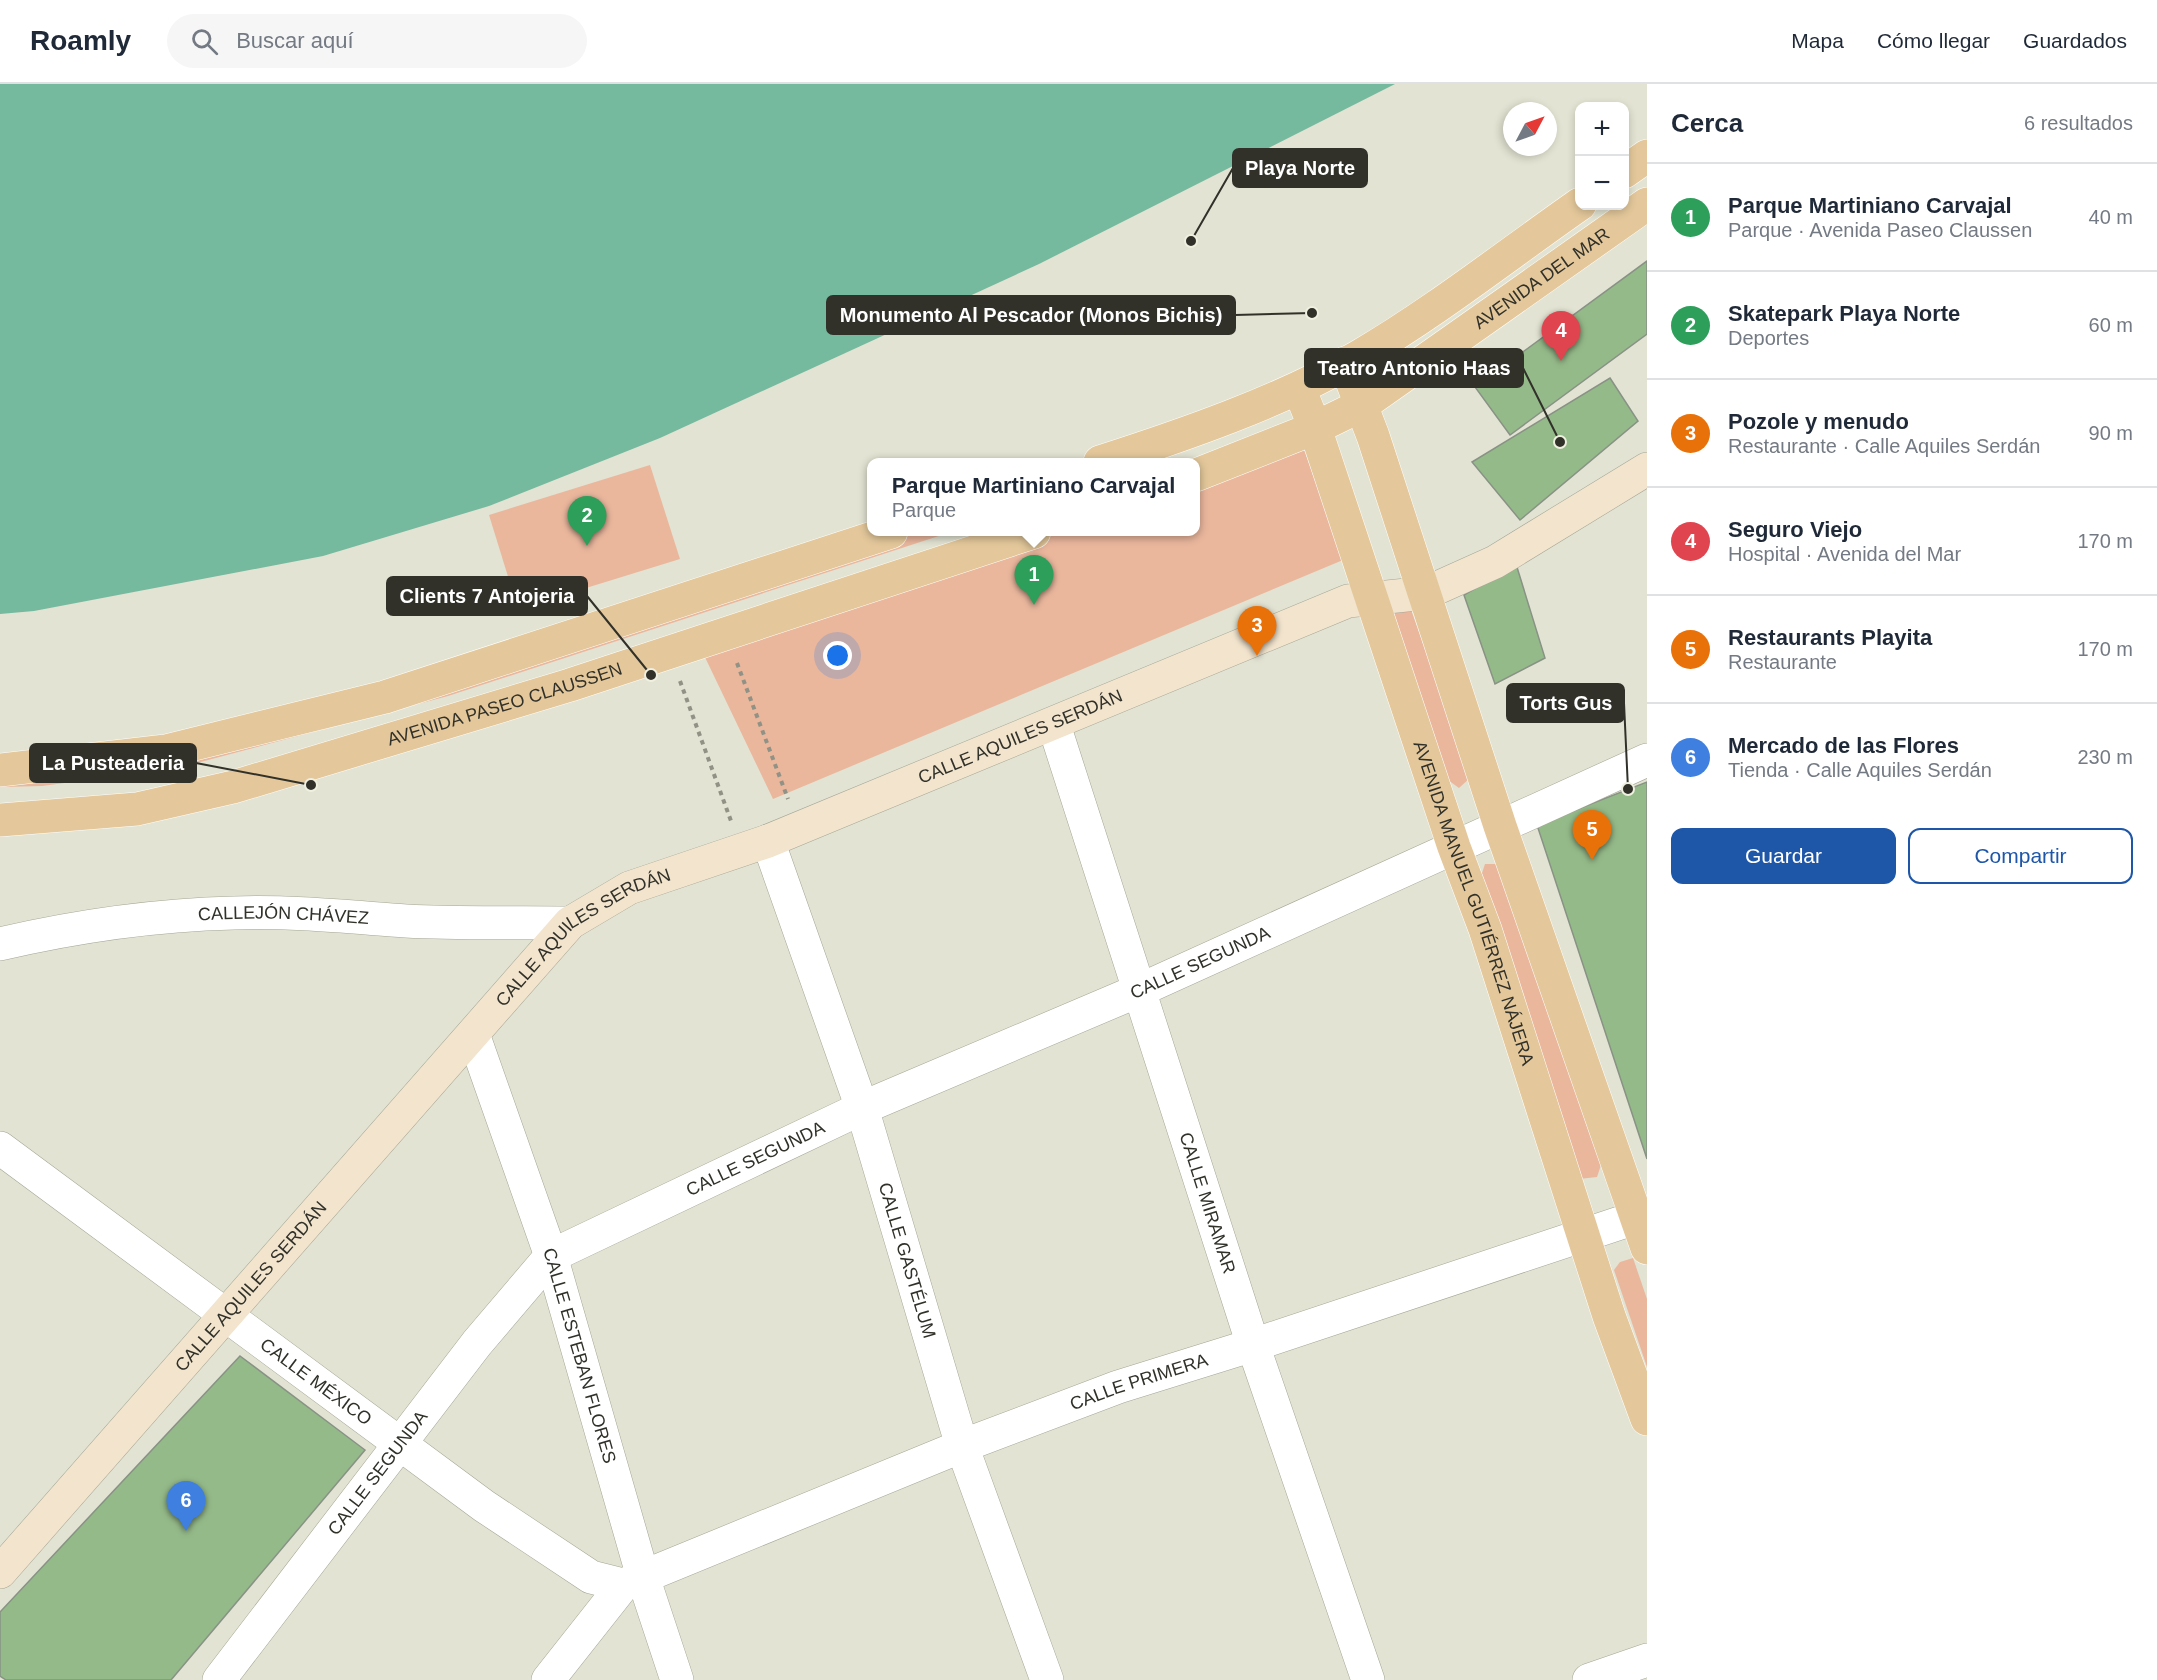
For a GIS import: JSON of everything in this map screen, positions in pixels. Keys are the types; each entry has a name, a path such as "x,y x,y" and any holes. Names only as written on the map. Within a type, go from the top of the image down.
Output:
{"main road":[{"path":"1629,169 1647,156"},
{"name":"AVENIDA DEL MAR","path":"1315,428 1362,405 1647,204"},
{"path":"1111,458 1299,388 1345,363 1426,312 1575,208"},
{"path":"1345,363 1362,405 1426,593 1500,826 1644,1227"},
{"name":"AVENIDA MANUEL GUTIÉRREZ NÁJERA","path":"1299,388 1315,428 1454,847 1485,928 1583,1234 1647,1419"},
{"path":"1200,473 1315,428"},
{"path":"0,770 166,751 364,702 876,536"},
{"name":"AVENIDA PASEO CLAUSSEN","path":"0,820 137,808 233,786 439,726 1019,536"}],"street":[{"path":"1426,593 1495,562 1647,469"},
{"name":"CALLE AQUILES SERDÁN","path":"0,1572 570,923 629,888 799,828 1054,725 1348,601 1426,593"},
{"name":"CALLE MIRAMAR","path":"1054,725 1253,1345 1368,1680"},
{"name":"CALLE SEGUNDA","path":"219,1680 477,1343 551,1256 862,1108 1140,990 1647,760"},
{"name":"CALLE GASTÉLUM","path":"754,845 862,1108 962,1446 1047,1680"},
{"name":"CALLEJÓN CHÁVEZ","path":"0,944 66,929 160,917 235,913 316,914 409,921 570,923"},
{"name":"CALLE ESTEBAN FLORES","path":"473,1034 551,1256 633,1581 677,1680"},
{"name":"CALLE MÉXICO","path":"0,1148 484,1506 591,1577 633,1581"},
{"name":"CALLE PRIMERA","path":"633,1581 962,1446 1118,1387 1253,1345 1583,1234 1644,1227"},
{"path":"548,1680 633,1581"},
{"path":"1589,1680 1647,1660"}],"path":[{"path":"726,633 799,828"},
{"path":"669,652 754,845"}],"shaded area":[{"path":"0,84 1395,84 1039,264 660,438 489,506 323,556 34,611 0,614"},
{"path":"1302,444 1343,560 773,799 702,651 1036,536 1200,536 1200,479"},
{"path":"650,465 680,559 518,609 489,515"},
{"path":"900,536 939,536 448,696 178,768 42,786 0,787 0,771 179,755 780,575"},
{"path":"1410,607 1471,777 1459,788 1448,780 1393,610"},
{"path":"1485,864 1501,864 1602,1162 1597,1177 1579,1179 1481,876"},
{"path":"1633,1258 1647,1299 1647,1367 1614,1270 1620,1262"}],"building":[{"path":"1647,261 1647,334 1510,435 1475,387"},
{"path":"1610,378 1638,421 1520,520 1472,462"},
{"path":"1516,564 1545,658 1495,684 1464,595"},
{"path":"1647,782 1647,1159 1537,825"},
{"path":"240,1356 365,1450 171,1680 6,1680 0,1676 0,1612"}],"place":[{"name":"Playa Norte","path":"1191,241"},
{"name":"Monumento Al Pescador (Monos Bichis)","path":"1312,313"},
{"name":"Seguro Viejo","path":"1561,361"},
{"name":"Teatro Antonio Haas","path":"1560,442"},
{"name":"Skatepark Playa Norte","path":"587,546"},
{"name":"Parque Martiniano Carvajal","path":"1034,605"},
{"name":"Pozole y menudo","path":"1257,656"},
{"name":"Clients 7 Antojeria","path":"651,675"},
{"name":"La Pusteaderia","path":"311,785"},
{"name":"Torts Gus","path":"1628,789"},
{"name":"Restaurants Playita","path":"1592,860"},
{"name":"Mercado de las Flores","path":"186,1531"}]}
